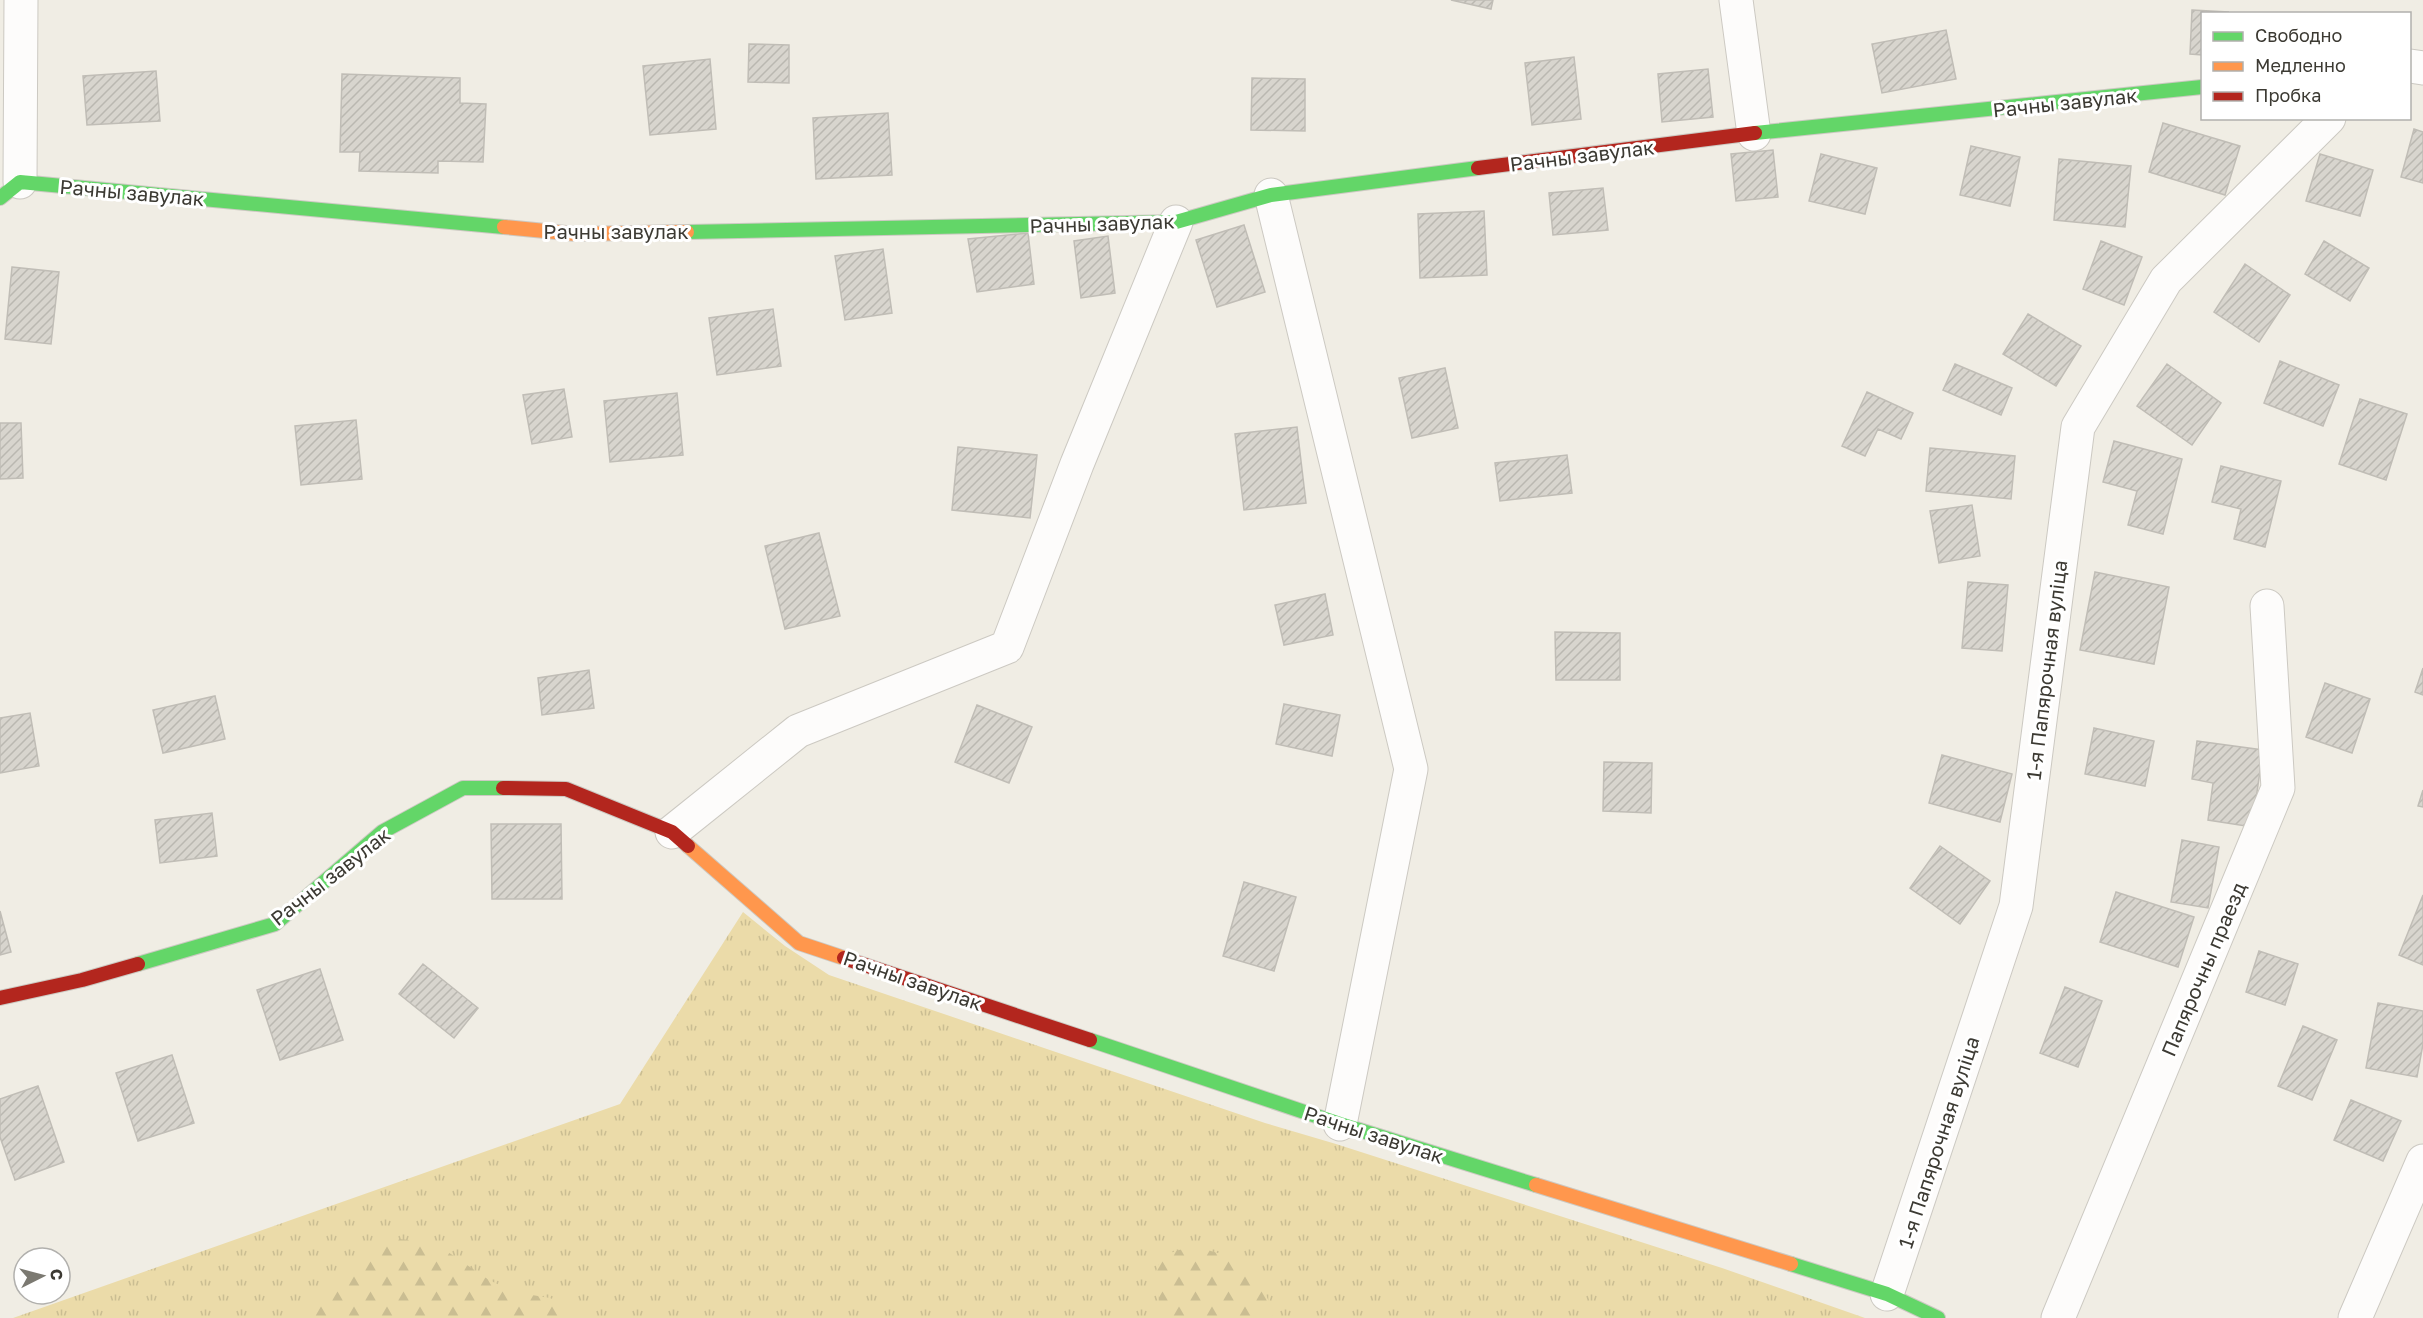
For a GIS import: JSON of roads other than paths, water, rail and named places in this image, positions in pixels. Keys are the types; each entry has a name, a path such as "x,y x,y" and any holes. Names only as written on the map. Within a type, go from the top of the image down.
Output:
{"street":[{"path":"10,190 21,0"},
{"path":"1736,0 1755,134"},
{"name":"Рачны завулак","path":"10,190 576,234 1176,222 1271,195 1714,137 2201,87"},
{"name":"1-я Папярочная вуліца","path":"1887,1294 2016,906 2078,427 2166,280 2327,120"},
{"path":"1271,195 1411,770 1340,1124"},
{"path":"672,832 798,731 1007,647 1077,464 1176,222"},
{"name":"Папярочны праезд","path":"2058,1318 2278,788 2267,606"},
{"name":"Рачны завулак","path":"0,998 82,980 275,924 382,832 463,788 566,789 672,832 799,942 1340,1124 1887,1294 1938,1318"},
{"path":"2355,1318 2423,1161"}]}
